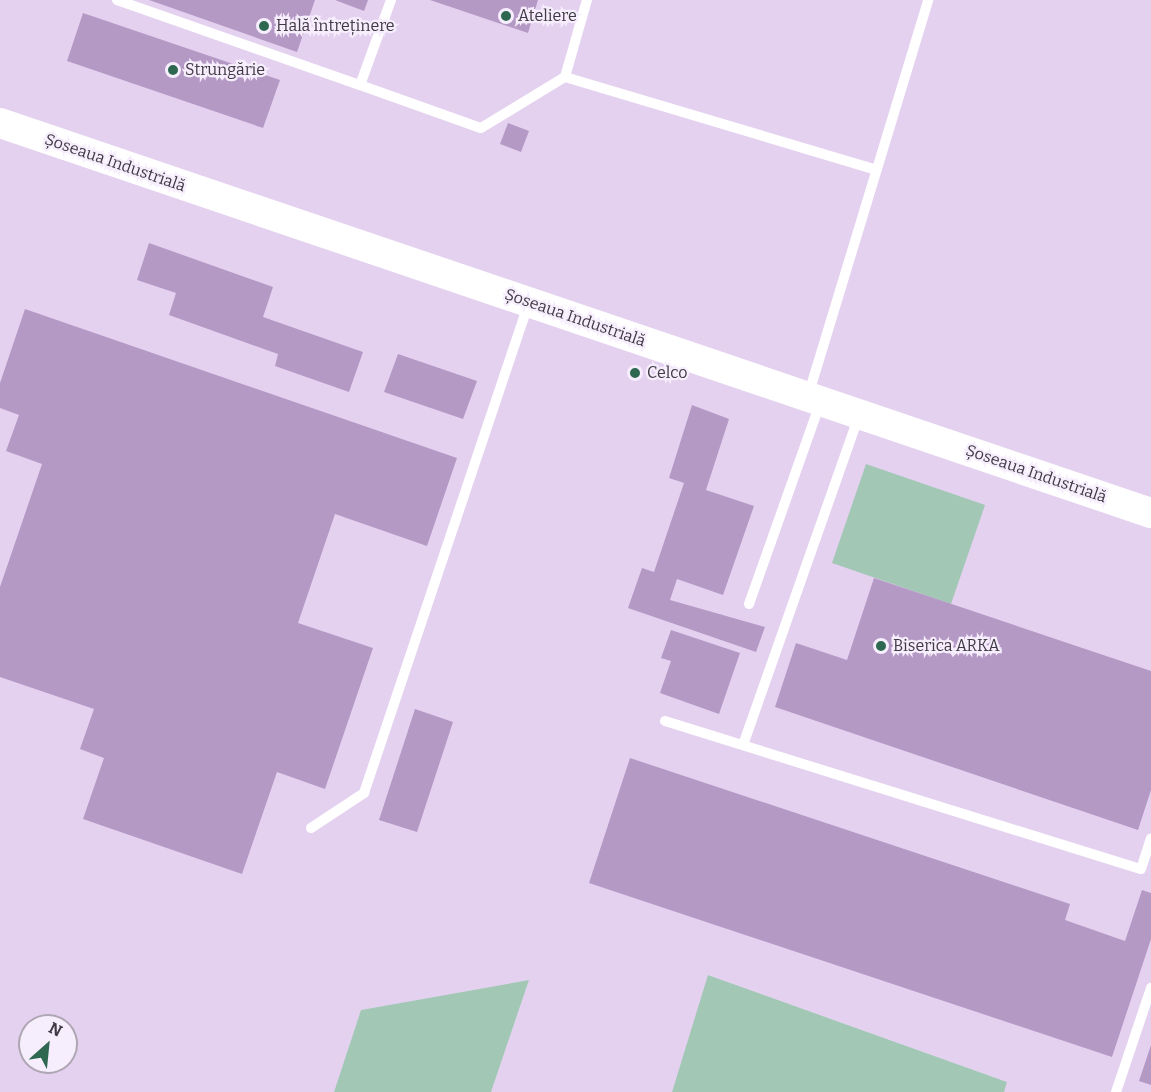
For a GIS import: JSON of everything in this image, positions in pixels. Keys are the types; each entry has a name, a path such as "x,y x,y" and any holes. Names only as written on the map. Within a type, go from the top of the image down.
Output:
{"street":[{"name":"Șoseaua Industrială","path":"0,123 1151,513"}],"lane":[{"path":"117,0 481,128 565,77 587,0"},
{"path":"360,85 391,0"},
{"path":"749,604 814,400 876,170 928,0"},
{"path":"565,77 876,170"},
{"path":"311,828 364,793 529,302"},
{"path":"743,745 859,415"},
{"path":"665,721 1141,869 1151,839"},
{"path":"1116,1092 1151,988"}],"shaded area":[{"path":"0,0 1151,0 1151,1092 1004,1092 1007,1082 709,975 672,1092 491,1092 529,980 361,1010 334,1092 0,1092"}],"green space":[{"path":"866,464 985,505 951,604 832,563"},
{"path":"708,975 1007,1082 1004,1092 672,1092"},
{"path":"529,980 491,1092 334,1092 361,1010"}],"building":[{"name":"Hală întreținere","path":"149,0 315,0 297,52"},
{"path":"335,0 368,0 364,11"},
{"name":"Ateliere","path":"430,0 538,0 528,33"},
{"name":"Strungărie","path":"83,13 280,80 263,128 67,61"},
{"path":"508,123 529,131 521,152 500,144"},
{"path":"149,243 273,287 263,317 363,352 349,392 275,366 278,354 169,315 176,293 137,280"},
{"path":"25,309 457,458 427,546 335,514 298,623 373,648 325,789 277,772 242,874 83,819 104,758 80,749 94,709 0,677 0,587 42,464 6,451 19,415 0,408 0,383"},
{"path":"398,354 477,381 463,419 384,392"},
{"path":"692,405 729,419 706,490 754,506 723,595 677,579 670,600 765,627 756,652 628,608 642,568 654,572 684,483 669,478"},
{"path":"874,578 1151,671 1151,790 1138,830 775,707 796,643 847,660"},
{"path":"671,630 740,653 719,714 660,693 671,661 661,658"},
{"path":"415,709 453,722 417,832 379,820"},
{"path":"630,758 1070,904 1065,920 1125,941 1142,890 1151,893 1151,939 1112,1057 589,883"},
{"path":"1151,1045 1151,1085 1139,1081"}],"place":[{"name":"Ateliere","path":"506,16"},
{"name":"Hală întreținere","path":"264,26"},
{"name":"Strungărie","path":"173,70"},
{"name":"Celco","path":"635,373"},
{"name":"Biserica ARKA","path":"881,646"}]}
